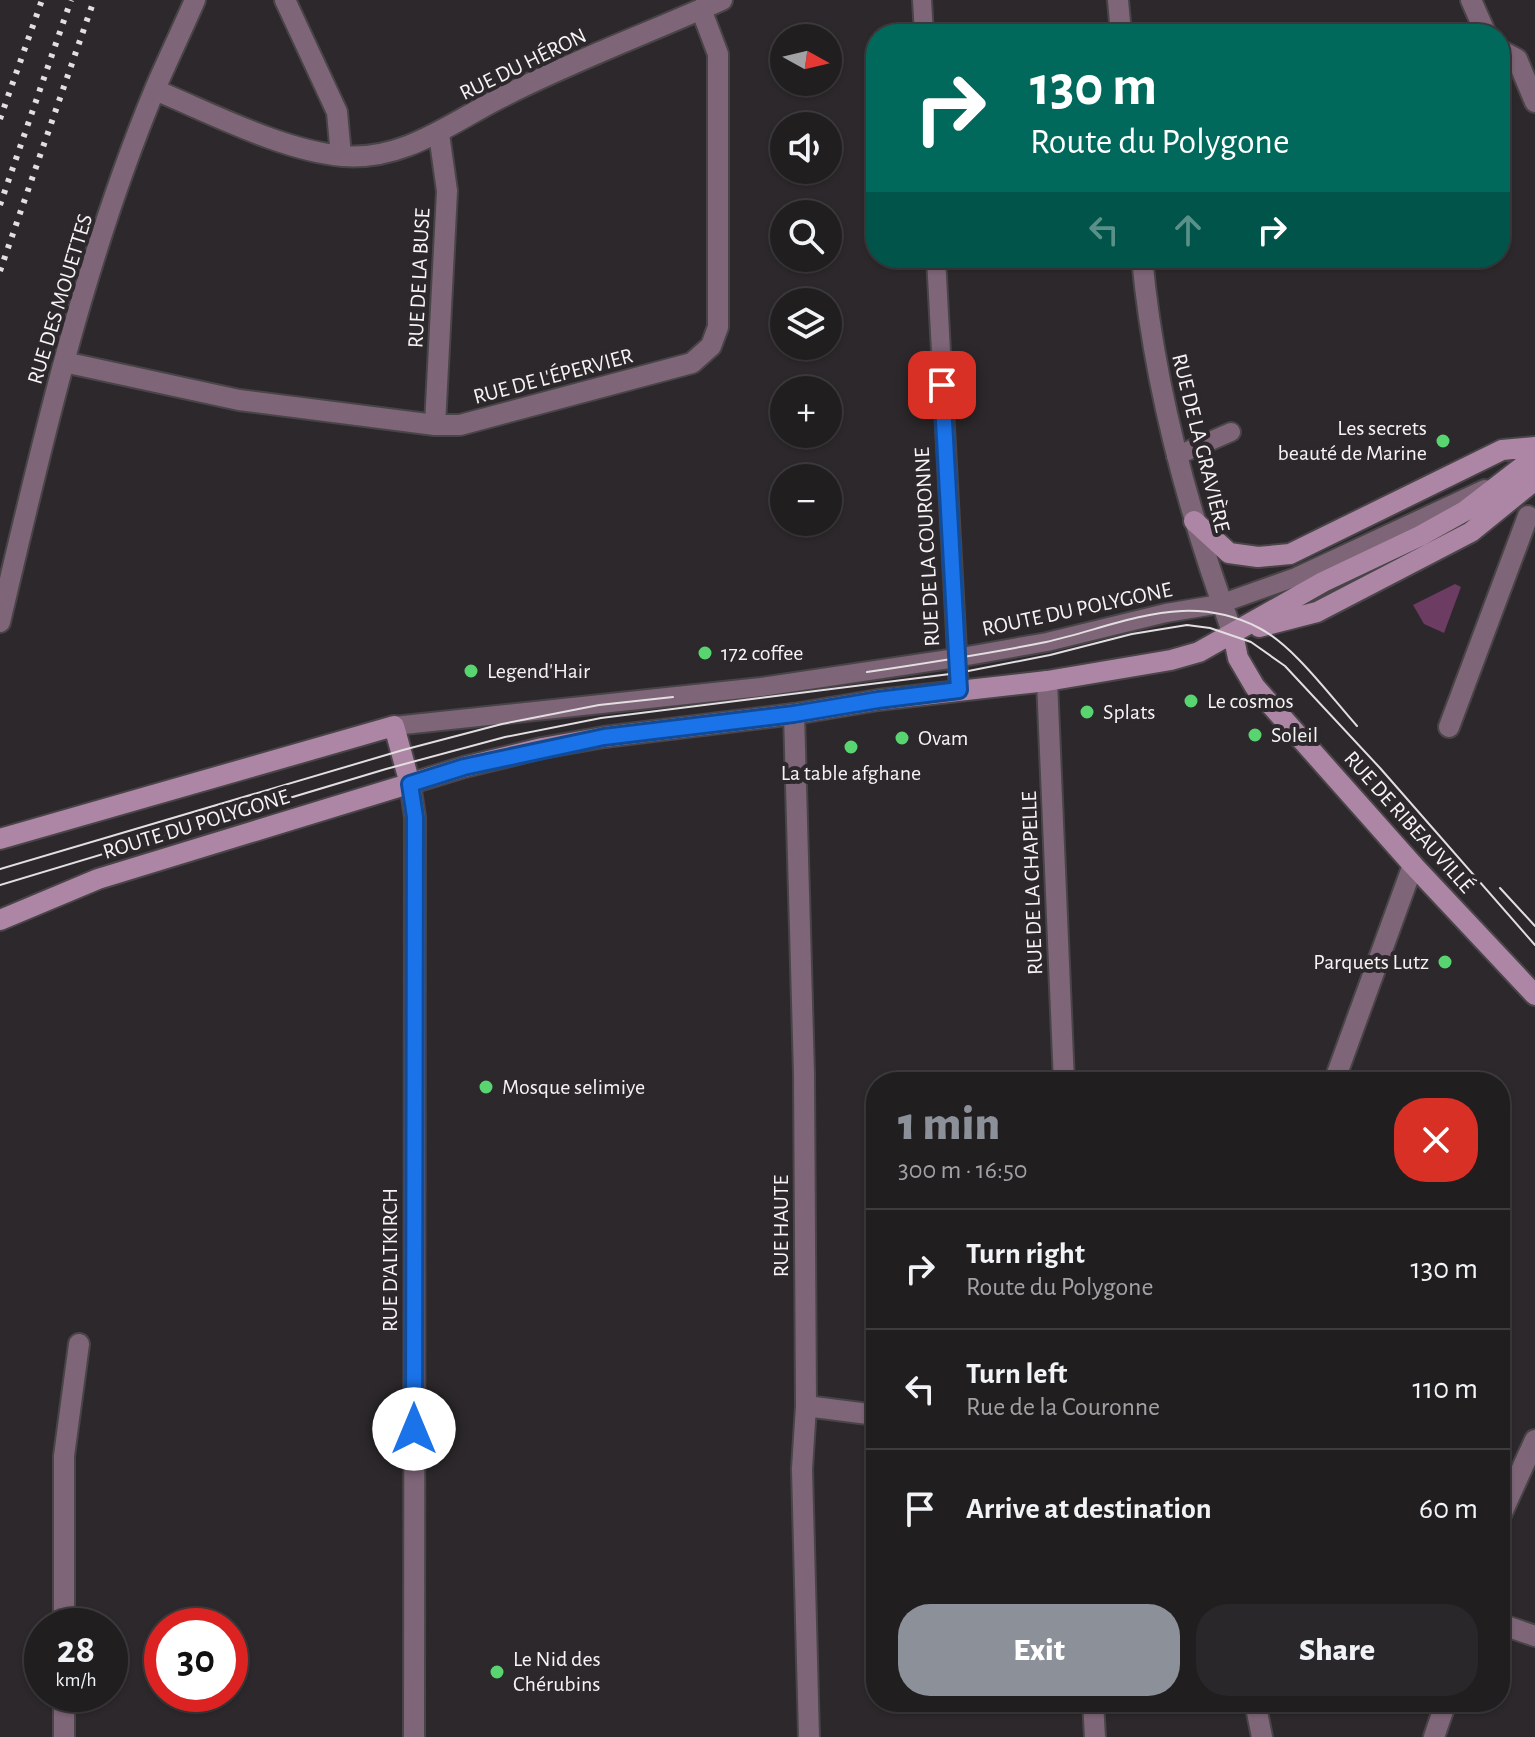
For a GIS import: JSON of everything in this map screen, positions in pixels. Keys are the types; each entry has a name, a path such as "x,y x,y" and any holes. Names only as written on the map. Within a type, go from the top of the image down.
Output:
{"street":[{"name":"RUE DES MOUETTES","path":"0,622 64,362 97,251 155,90 195,0"},
{"path":"285,0 337,112 341,156"},
{"name":"RUE DU HÉRON","path":"155,90 292,145 341,156 367,156 393,151 439,134 500,98 722,0"},
{"path":"1118,0 1120,24"},
{"path":"1471,0 1482,24"},
{"name":"RUE DE L'ÉPERVIER","path":"64,362 239,400 435,425 460,425 490,419 692,363 711,346 718,327 718,54 701,9"},
{"path":"1510,55 1517,59 1535,102"},
{"name":"RUE DE LA BUSE","path":"435,425 447,191 439,134"},
{"name":"RUE DE LA GRAVIÈRE","path":"1143,268 1149,329 1176,456 1220,604 1233,634"},
{"path":"1194,521 1229,553 1258,557 1290,554 1502,450 1535,447"},
{"name":"ROUTE DU POLYGONE","path":"0,920 98,879 464,767 542,748 878,700 1047,681 1171,660 1199,652 1323,582 1465,511 1535,457"},
{"path":"1449,727 1531,519 1507,478"},
{"name":"ROUTE DU POLYGONE","path":"1233,634 1317,612 1471,532 1535,480"},
{"name":"RUE DE RIBEAUVILLÉ","path":"1233,634 1238,658 1255,687 1413,865 1535,995"},
{"name":"RUE DE LA CHAPELLE","path":"1047,681 1064,1072"},
{"name":"RUE HAUTE","path":"794,714 804,1074 806,1406 802,1485 809,1737"},
{"path":"394,726 410,784"},
{"name":"ROUTE DU POLYGONE","path":"0,839 394,726"},
{"name":"RUE D'ALTKIRCH","path":"410,784 415,817 414,1737"},
{"path":"1338,1072 1413,865"},
{"path":"64,1608 64,1456 79,1344"},
{"path":"806,1406 866,1414"},
{"path":"1510,1495 1535,1440"},
{"path":"1510,1627 1535,1636"},
{"path":"64,1712 64,1737"},
{"path":"1094,1712 1095,1737"},
{"path":"1257,1712 1262,1737"},
{"path":"1434,1737 1443,1712"}],"lane":[{"path":"922,0 923,24"},
{"name":"RUE DE LA COURONNE","path":"936,268 959,690"},
{"path":"1176,456 1231,432"},
{"name":"ROUTE DU POLYGONE","path":"394,726 746,689 956,658 1047,642 1166,613 1220,604 1296,577 1507,478"}],"shaded area":[{"path":"1455,584 1461,587 1444,633 1424,624 1413,605"}],"tram line":[{"path":"867,672 1046,642 1148,615 1202,612 1241,620 1272,636 1298,659 1357,726"},
{"path":"0,885 386,769 505,737 601,718 958,673 1050,655 1132,634 1187,625 1210,628 1251,642 1285,666 1380,768 1535,945"},
{"path":"0,869 403,750 502,724 599,705 673,697"},
{"path":"1500,888 1535,926"}],"railway":[{"path":"0,119 42,0"},
{"path":"0,205 71,0"},
{"path":"0,271 94,0"}],"place":[{"name":"Les secrets beauté de Marine","path":"1443,441"},
{"name":"172 coffee","path":"705,653"},
{"name":"Legend'Hair","path":"471,671"},
{"name":"Le cosmos","path":"1191,701"},
{"name":"Splats","path":"1087,712"},
{"name":"Soleil","path":"1255,735"},
{"name":"Ovam","path":"902,738"},
{"name":"La table afghane","path":"851,747"},
{"name":"Parquets Lutz","path":"1445,962"},
{"name":"Mosque selimiye","path":"486,1087"},
{"name":"Le Nid des Chérubins","path":"497,1672"}],"route":[{"path":"414,1429 415,817 410,784 542,748 604,737 959,690 942,385"}]}
